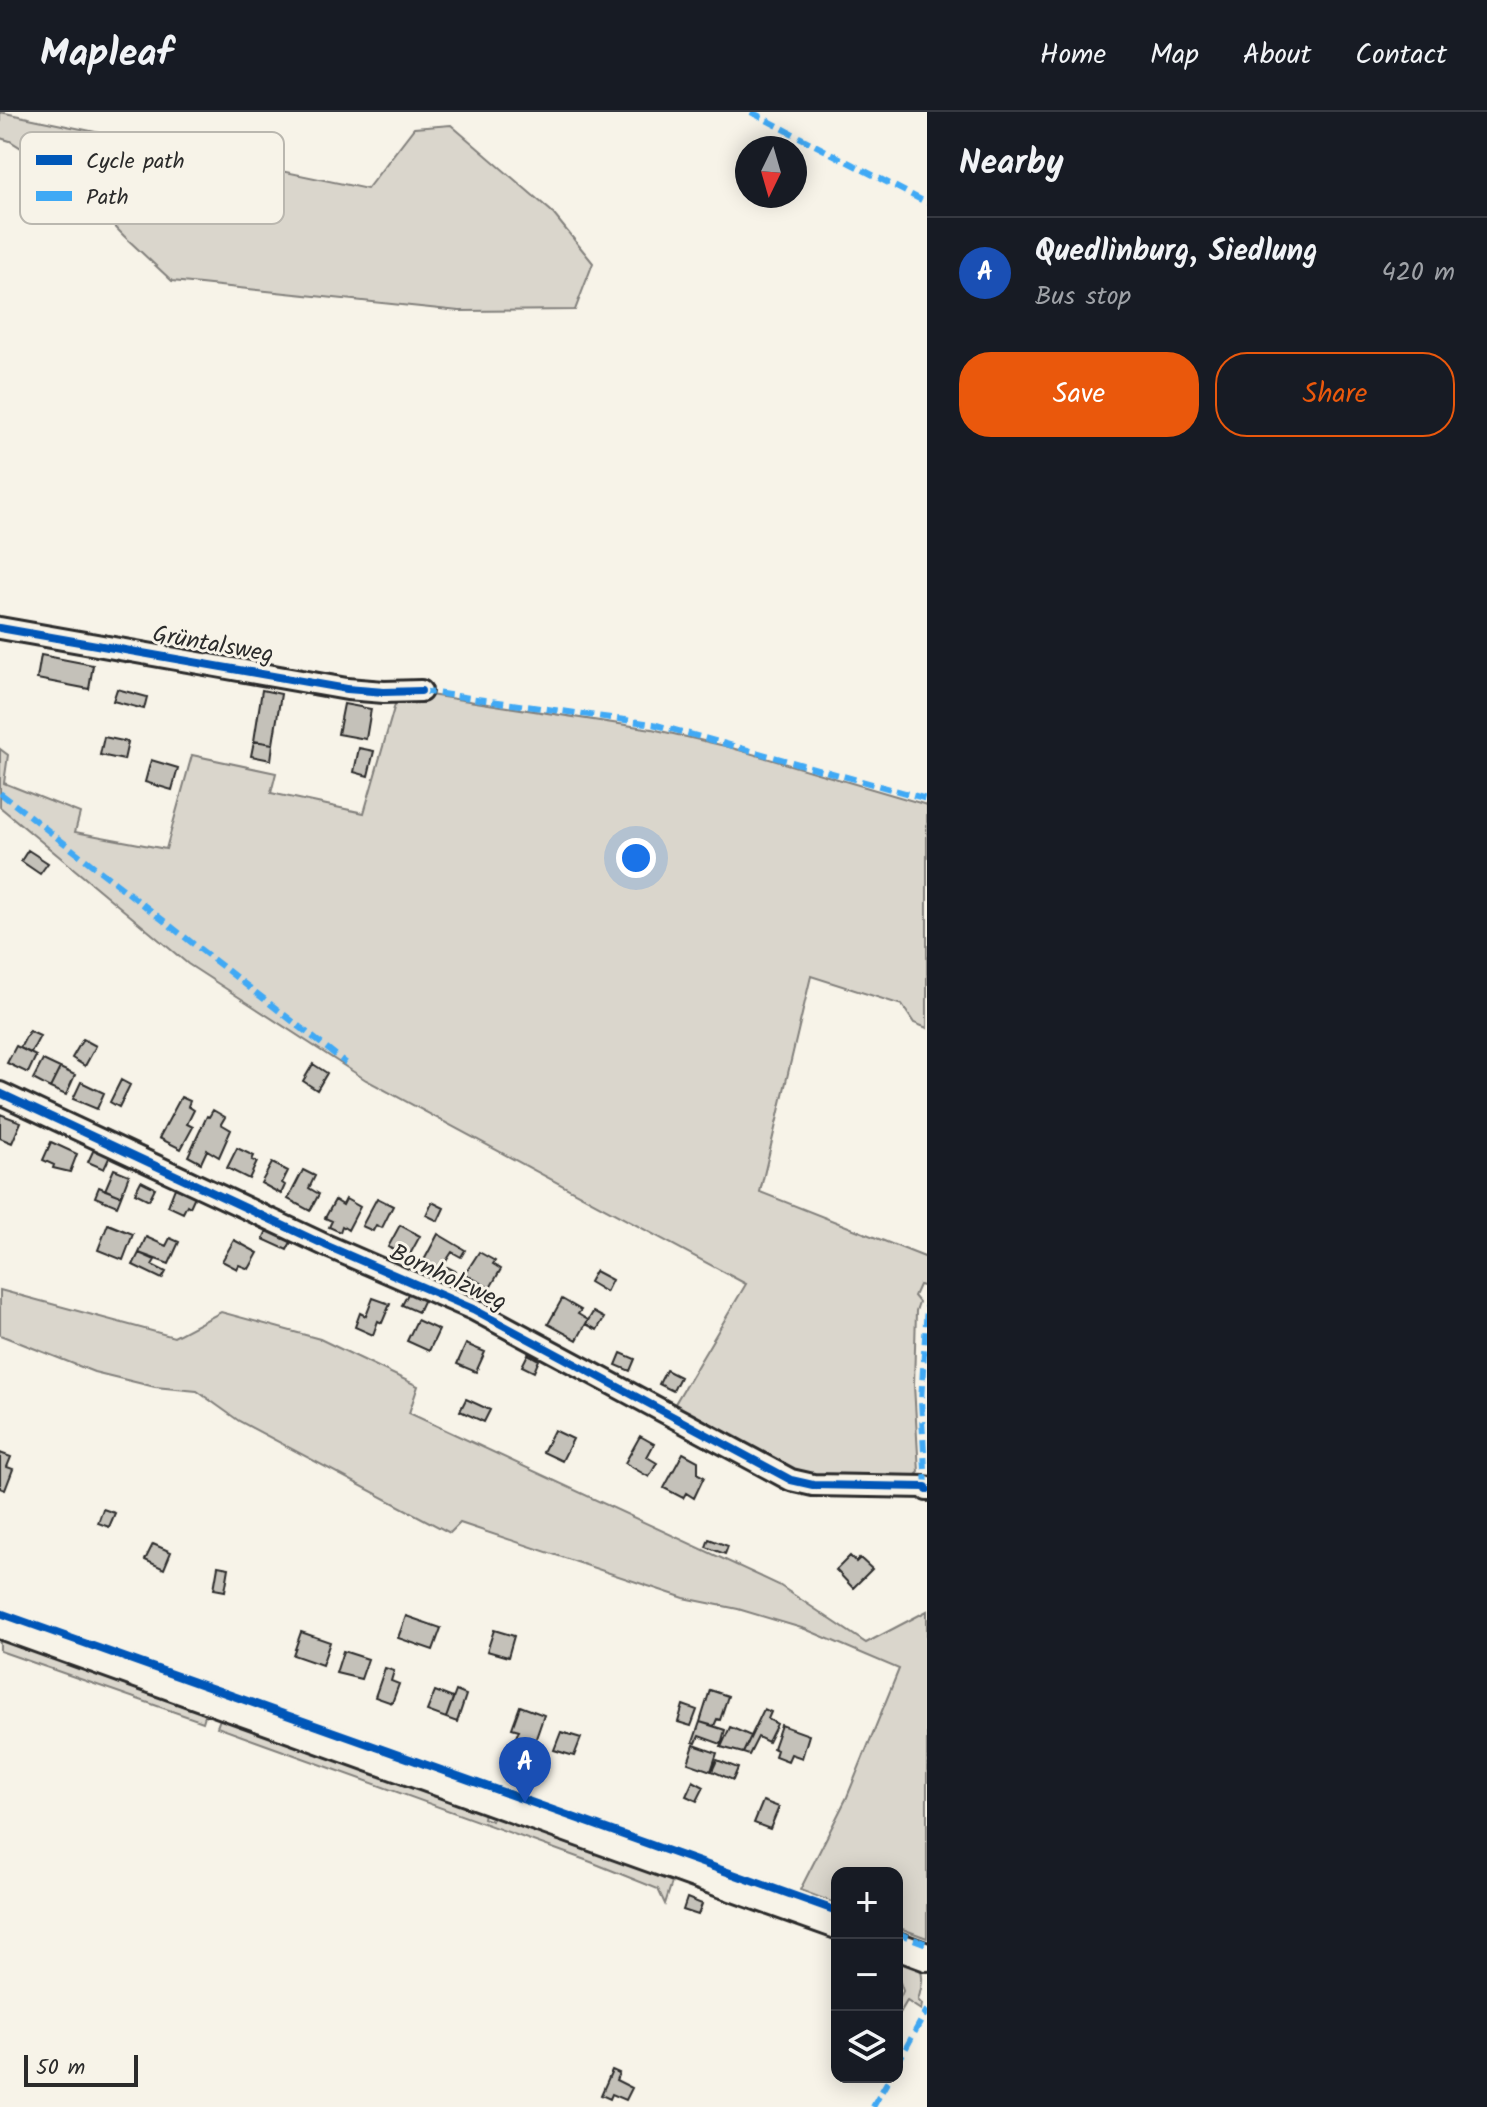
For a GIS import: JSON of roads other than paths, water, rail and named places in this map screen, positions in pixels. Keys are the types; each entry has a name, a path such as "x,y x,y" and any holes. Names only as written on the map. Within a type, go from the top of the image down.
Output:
{"main road":[{"path":"0,1625 831,1923"},
{"path":"903,1948 927,1957"}],"street":[{"name":"Grüntalsweg","path":"0,628 347,689 421,691"},
{"name":"Bornholzweg","path":"0,1093 325,1245 473,1309 791,1480 813,1485 926,1488"}],"place":[{"name":"Quedlinburg, Siedlung","path":"525,1803"}]}
